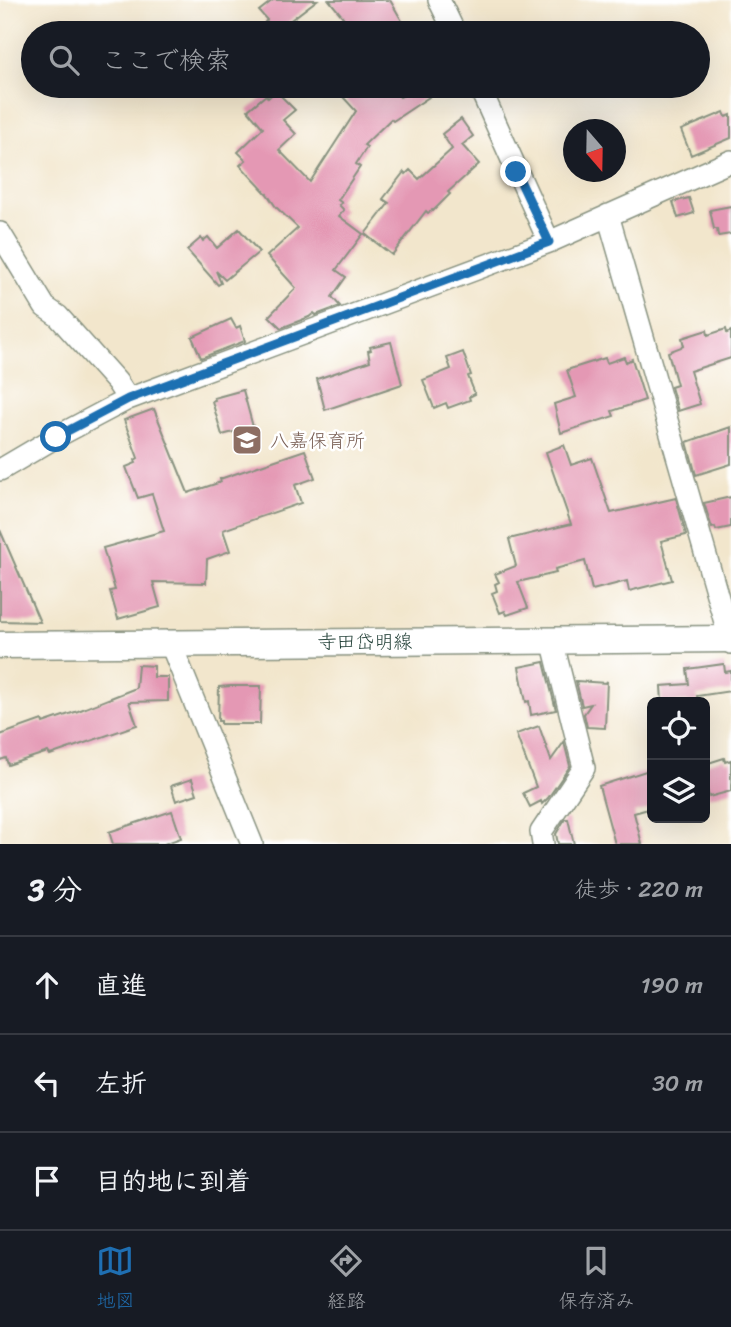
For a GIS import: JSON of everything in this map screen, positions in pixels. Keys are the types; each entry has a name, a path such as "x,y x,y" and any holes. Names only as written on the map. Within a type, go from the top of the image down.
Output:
{"main road":[{"name":"寺田岱明線","path":"0,645 730,640"}],"street":[{"path":"439,0 449,21"},
{"path":"485,98 549,242"},
{"path":"0,470 128,399 549,242 731,161"},
{"path":"608,215 730,640"},
{"path":"0,233 45,307 58,316 117,382 128,399"},
{"path":"543,844 541,832 584,768 552,640"},
{"path":"170,642 252,844"}],"building":[{"path":"273,0 317,0 290,21 266,21 259,11"},
{"path":"329,0 390,0 402,21 350,21 346,21"},
{"path":"262,98 283,98 295,110 283,120 296,134 279,150 310,182 356,111 344,98 428,98 393,121 391,119 364,145 367,147 356,164 360,167 338,200 344,210 339,216 363,234 336,270 346,277 332,297 340,306 316,315 314,313 281,328 269,316 296,288 267,256 298,228 240,165 246,160 238,152 263,128 248,110"},
{"path":"724,112 726,117 731,115 731,138 691,155 681,130"},
{"path":"461,119 473,136 462,145 479,164 448,192 450,194 433,211 426,211 392,255 365,234 389,203 383,199 404,172 406,174 410,170 419,179 452,149 442,134"},
{"path":"689,198 694,213 678,218 673,202"},
{"path":"731,206 731,234 718,236 710,210"},
{"path":"239,229 259,252 225,280 216,271 221,283 218,285 187,250 201,238 203,241 208,237 217,248"},
{"path":"231,319 236,328 240,326 245,341 201,358 192,337"},
{"path":"726,329 727,333 731,331 731,358 690,371 700,404 678,411 671,387 677,385 668,352 684,346 682,338 707,330 708,335"},
{"path":"391,342 402,384 325,410 317,379 370,361 370,347"},
{"path":"463,352 475,394 469,397 470,400 448,408 446,403 434,408 423,380 451,369 447,358"},
{"path":"624,357 626,362 632,359 645,400 612,411 614,416 561,433 554,404 576,397 567,370 605,358 607,363"},
{"path":"243,390 253,427 222,435 212,401 214,398"},
{"path":"154,409 188,493 221,482 220,479 305,450 315,478 295,485 301,503 223,530 230,551 207,559 206,583 153,582 160,607 118,619 110,591 115,590 103,548 164,531 152,494 138,498 126,467 136,463 138,458 124,420"},
{"path":"731,427 731,464 696,475 687,442"},
{"path":"564,445 571,465 592,458 611,513 676,498 686,535 661,541 672,580 629,591 627,581 592,590 585,561 555,569 556,573 518,582 528,608 507,615 505,611 500,613 492,593 497,591 495,584 499,582 495,574 516,566 509,539 571,524 546,452"},
{"path":"731,497 731,527 716,530 715,527 712,528 704,503"},
{"path":"0,530 40,622 0,621"},
{"path":"544,662 556,710 531,715 519,667"},
{"path":"724,664 725,672 731,671 731,691 697,697 662,697 661,686 689,684 687,669"},
{"path":"138,665 154,666 154,677 168,677 168,701 129,702 137,725 50,755 48,752 8,765 6,758 0,760 0,735 78,711 136,688"},
{"path":"576,681 607,681 605,728 587,727 584,714 591,704 582,706"},
{"path":"261,686 260,724 221,724 221,721 218,721 219,687"},
{"path":"539,726 551,760 564,742 570,766 548,798 542,804 541,801 530,807 523,793 536,787 516,734"},
{"path":"724,758 725,762 731,760 731,791 710,797 710,762"},
{"path":"647,771 647,809 634,813 642,844 615,844 599,786"},
{"path":"192,779 197,794 176,801 171,786"},
{"path":"172,811 181,838 164,844 113,844 109,832"},
{"path":"565,819 568,819 574,844 558,844 556,834"}],"place":[{"name":"八嘉保育所","path":"247,440"}],"route":[{"path":"56,437 128,399 549,242 516,172"}]}
